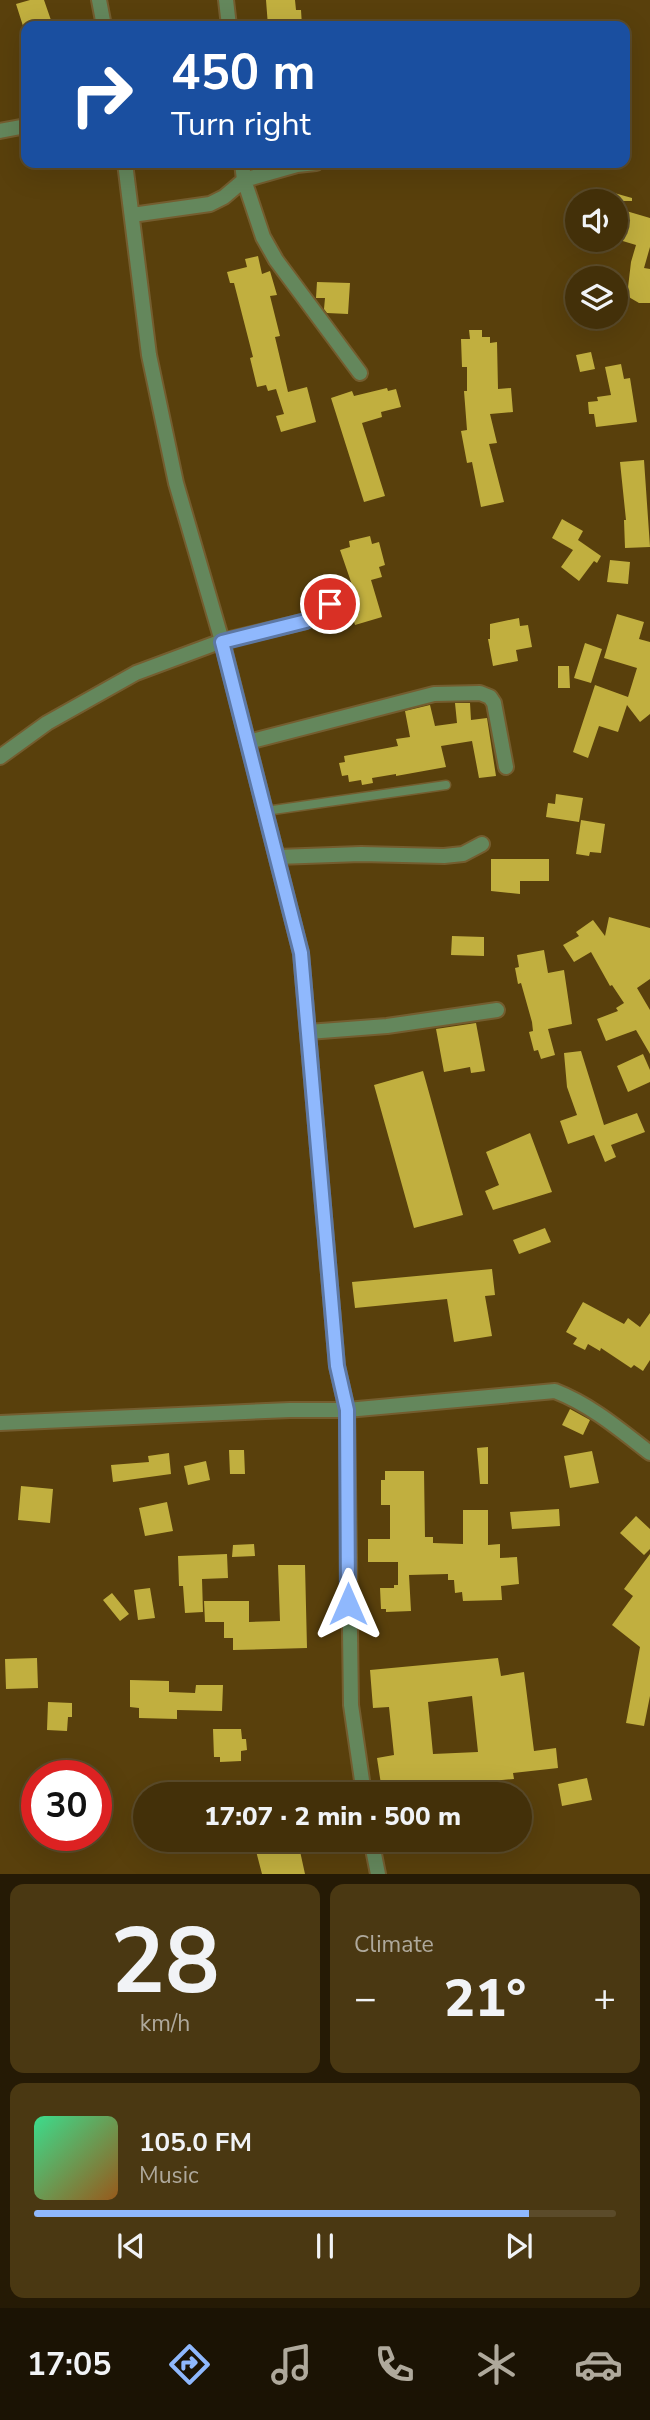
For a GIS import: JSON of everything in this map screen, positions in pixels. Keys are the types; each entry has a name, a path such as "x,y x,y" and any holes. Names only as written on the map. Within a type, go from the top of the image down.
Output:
{"street":[{"path":"99,0 103,21"},
{"path":"226,0 228,21"},
{"path":"0,131 21,127"},
{"path":"126,168 149,355 176,483 222,642 301,953 337,1366 347,1410 351,1705 362,1782"},
{"path":"243,168 263,237 276,260 360,373"},
{"path":"132,215 210,204 224,197 244,180 286,168"},
{"path":"0,757 47,723 136,673 222,642 306,621 330,604"},
{"path":"248,742 434,695 480,693 494,702 506,767"},
{"path":"278,857 361,854 444,856 463,854 482,844"},
{"path":"308,1032 387,1026 497,1010"},
{"path":"0,1423 290,1410 347,1410 555,1391 577,1399 600,1413 650,1453"},
{"path":"374,1852 377,1874"}],"lane":[{"path":"266,811 446,785"}],"building":[{"path":"44,0 51,21 21,21 16,4"},
{"path":"266,0 295,0 296,10 301,10 302,21 268,21"},
{"path":"628,212 650,218 650,247 644,268 650,269 650,303 639,303 628,297 631,262 636,245 628,243"},
{"path":"258,256 262,274 270,271 277,295 270,296 280,336 275,337 288,392 307,387 316,422 281,432 276,416 284,414 276,389 268,391 266,385 257,387 250,358 253,357 234,283 230,283 227,272 247,267 245,259"},
{"path":"317,282 350,283 348,314 327,313 324,309 325,298 316,298"},
{"path":"469,330 482,330 482,337 490,337 490,343 497,342 498,389 511,388 513,412 490,414 497,443 489,444 504,502 481,507 472,462 467,463 461,431 467,430 464,391 467,391 467,367 462,367 461,339 470,339"},
{"path":"591,352 595,369 580,372 576,355"},
{"path":"621,364 624,379 630,378 637,422 596,427 594,414 589,414 588,402 598,401 597,397 611,395 605,367"},
{"path":"387,388 388,391 396,389 401,407 381,412 382,417 362,423 385,496 364,502 331,398 352,391 354,396"},
{"path":"644,460 650,547 625,548 626,520 620,462"},
{"path":"562,519 583,531 578,540 601,556 579,581 561,567 573,550 552,538"},
{"path":"370,536 372,544 379,542 385,565 379,567 382,577 371,580 382,617 355,625 350,608 359,605 340,550 350,547 349,541"},
{"path":"610,560 630,562 628,584 607,582"},
{"path":"617,614 644,622 639,639 650,642 650,714 640,722 627,705 618,732 599,726 588,758 573,752 595,685 628,697 637,668 604,658"},
{"path":"519,618 520,626 528,625 532,647 516,650 518,661 493,666 488,639 490,624"},
{"path":"585,643 602,649 591,683 574,678"},
{"path":"558,666 569,666 570,688 558,688"},
{"path":"455,703 470,703 471,720 487,718 496,776 479,778 472,741 441,746 446,767 372,778 373,783 362,785 361,780 349,782 348,775 342,776 339,763 345,762 344,756 398,746 396,739 410,737 405,711 430,705 435,726 457,723"},
{"path":"556,794 583,798 579,822 546,817 548,803 555,804"},
{"path":"581,820 605,824 601,853 590,852 589,856 576,854"},
{"path":"491,859 549,859 549,881 520,881 520,894 491,891"},
{"path":"609,917 650,928 650,979 637,988 650,1010 650,1054 636,1030 606,1041 597,1019 618,1011 616,1008 624,1003 612,985 610,986 591,952 574,962 563,945 579,936 576,932 593,920 605,936"},
{"path":"452,936 484,937 484,956 451,955"},
{"path":"544,950 548,973 564,970 572,1024 548,1029 555,1055 541,1059 538,1050 534,1051 529,1032 533,1031 532,1022 515,968 519,967 517,955"},
{"path":"476,1023 485,1071 471,1073 470,1067 444,1072 436,1029"},
{"path":"581,1051 604,1125 637,1113 645,1132 611,1145 616,1157 605,1162 594,1135 568,1144 560,1121 577,1115 567,1087 564,1053"},
{"path":"643,1054 650,1070 650,1082 628,1092 617,1066"},
{"path":"423,1071 463,1215 414,1228 374,1085"},
{"path":"530,1133 552,1192 493,1210 485,1191 499,1185 486,1152"},
{"path":"545,1228 551,1242 519,1254 513,1240"},
{"path":"492,1269 495,1295 485,1296 492,1336 454,1342 447,1299 355,1308 352,1282"},
{"path":"583,1302 624,1324 628,1318 640,1327 650,1313 650,1360 643,1371 634,1365 631,1368 601,1348 600,1351 588,1344 585,1350 573,1344 577,1338 566,1332"},
{"path":"570,1409 590,1420 583,1435 562,1425"},
{"path":"488,1447 488,1484 480,1484 477,1448"},
{"path":"229,1450 244,1450 245,1474 230,1474"},
{"path":"592,1451 599,1483 570,1488 564,1456"},
{"path":"169,1453 171,1474 113,1482 111,1465 149,1462 148,1456"},
{"path":"206,1461 210,1480 188,1485 184,1466"},
{"path":"385,1471 424,1471 425,1537 433,1537 433,1543 463,1544 463,1510 488,1510 488,1545 500,1544 500,1558 517,1557 519,1584 501,1586 502,1600 463,1601 462,1592 455,1593 454,1580 448,1580 448,1574 409,1575 411,1611 386,1612 386,1609 381,1609 380,1588 394,1588 394,1585 398,1585 398,1562 368,1562 368,1539 390,1539 390,1505 381,1505 381,1480 385,1480"},
{"path":"21,1486 53,1489 50,1523 18,1520"},
{"path":"167,1502 173,1531 145,1536 139,1508"},
{"path":"559,1509 560,1526 512,1529 510,1512"},
{"path":"636,1516 650,1529 650,1549 644,1555 620,1533"},
{"path":"254,1544 255,1556 232,1557 233,1545"},
{"path":"227,1554 228,1578 202,1579 203,1612 185,1613 183,1586 179,1586 178,1556"},
{"path":"650,1554 650,1696 644,1726 626,1723 640,1647 612,1625 633,1596 624,1589"},
{"path":"278,1565 305,1565 307,1648 233,1650 233,1638 224,1638 224,1622 205,1622 204,1601 249,1601 249,1622 280,1621"},
{"path":"150,1588 155,1618 138,1620 134,1590"},
{"path":"112,1593 129,1614 120,1621 103,1600"},
{"path":"37,1658 38,1688 6,1689 5,1659"},
{"path":"498,1658 501,1676 524,1672 534,1751 556,1748 558,1768 513,1773 514,1779 481,1782 381,1782 377,1758 394,1755 389,1707 373,1708 370,1670","holes":["472,1696 478,1752 433,1754 428,1702"]},
{"path":"130,1680 169,1681 169,1692 195,1693 196,1685 223,1685 222,1711 177,1710 177,1719 139,1718 139,1708 130,1707"},
{"path":"48,1702 72,1703 72,1717 68,1717 67,1731 47,1730"},
{"path":"213,1729 241,1729 247,1750 241,1751 241,1761 220,1762 220,1757 214,1757"},
{"path":"587,1778 592,1800 562,1806 558,1784"},
{"path":"256,1852 300,1852 305,1874 262,1874"}],"route":[{"path":"330,604 306,621 222,642 301,953 337,1366 347,1410 348,1604"}]}
